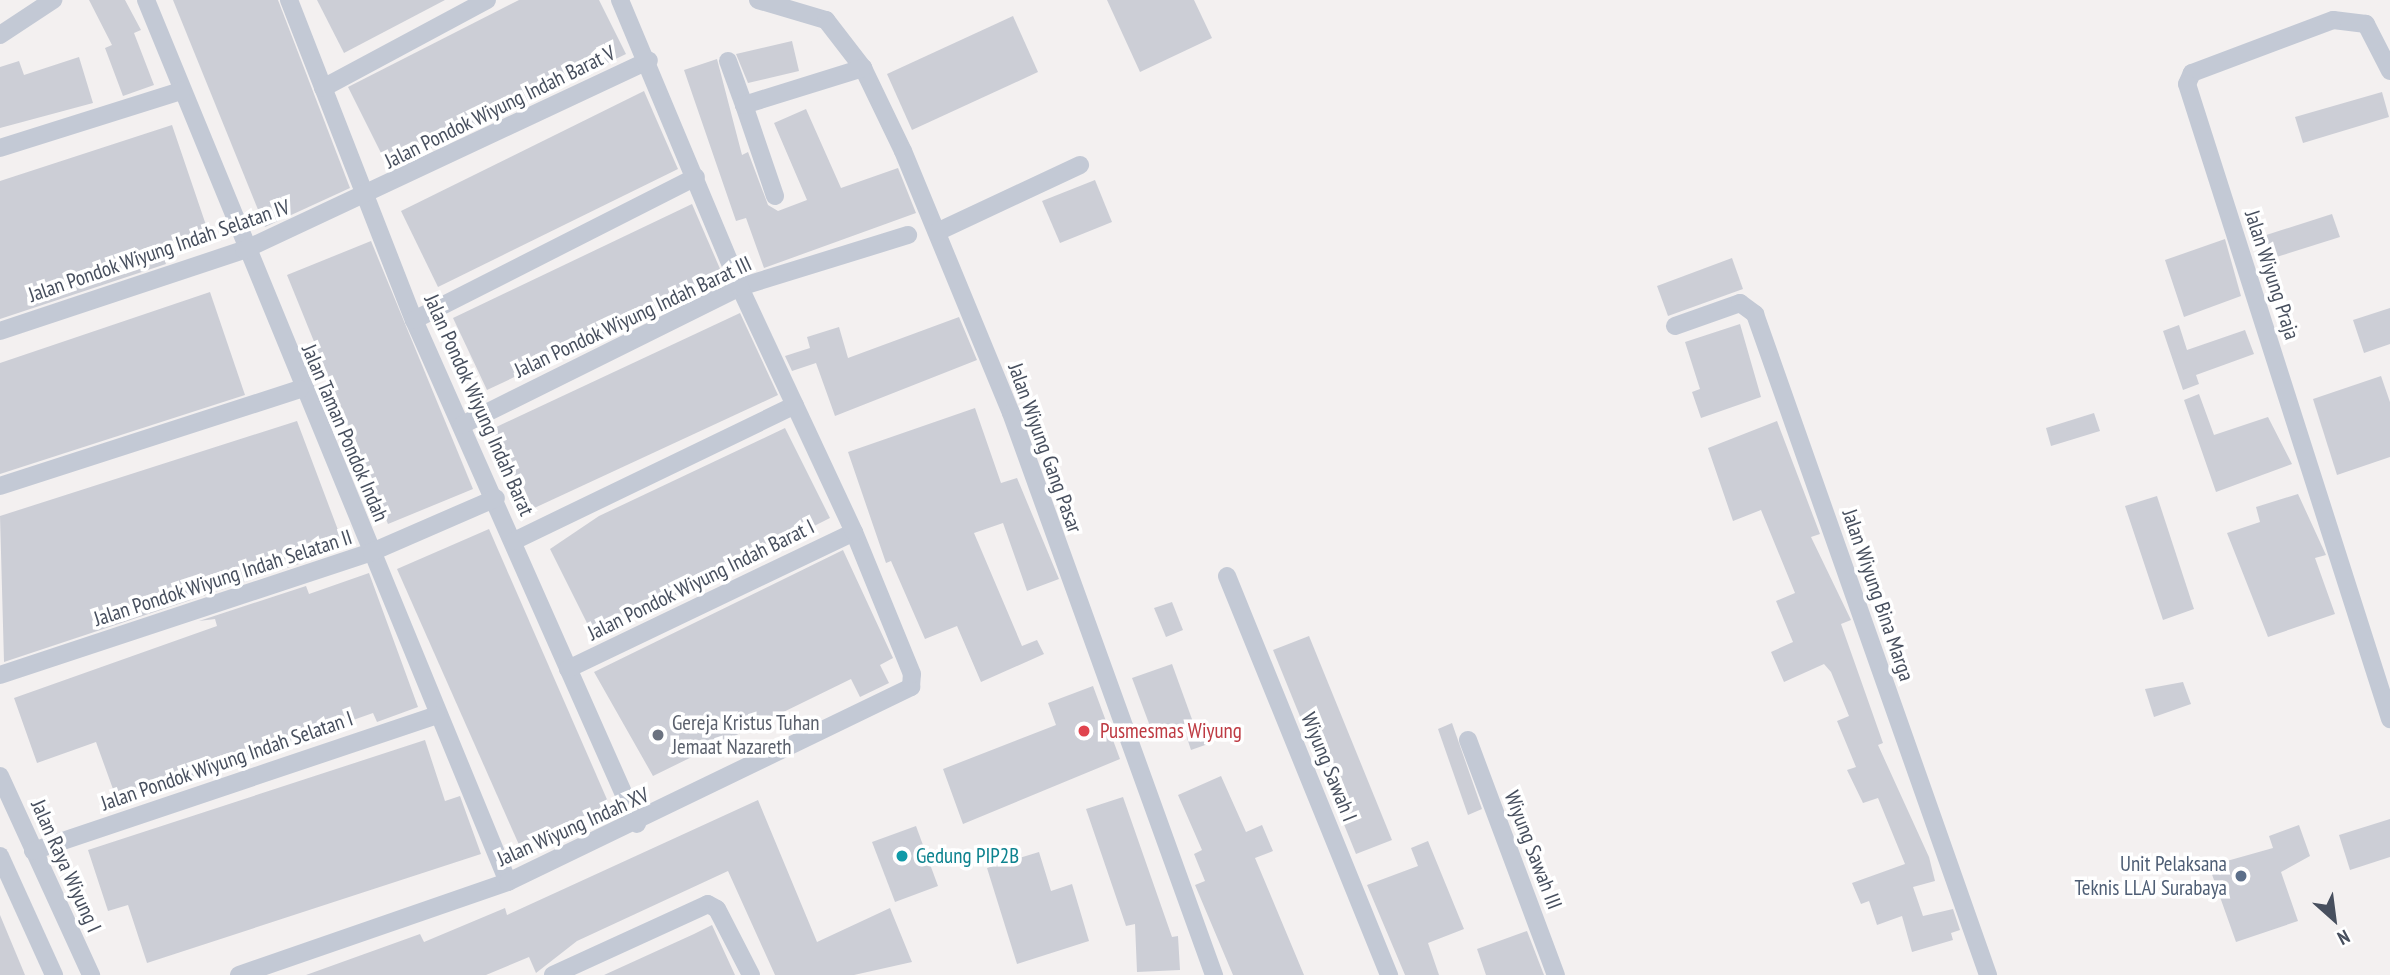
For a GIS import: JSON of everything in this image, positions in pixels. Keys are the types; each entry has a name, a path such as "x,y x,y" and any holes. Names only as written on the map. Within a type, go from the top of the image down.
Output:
{"street":[{"path":"0,35 53,0"},
{"name":"Jalan Taman Pondok Indah","path":"146,0 300,389 372,552 436,715 508,882"},
{"name":"Jalan Pondok Wiyung Indah Barat","path":"289,0 323,88 371,195 414,320 496,498 637,824"},
{"path":"323,88 487,0"},
{"path":"620,0 649,60 740,287 854,531"},
{"name":"Jalan Wiyung Gang Pasar","path":"758,0 826,20 863,68 937,232 1011,413 1214,975"},
{"name":"Jalan Wiyung Praja","path":"2390,71 2366,24 2333,20 2192,72 2187,84 2390,719"},
{"name":"Jalan Pondok Wiyung Indah Barat V","path":"371,195 649,60"},
{"path":"728,61 775,196"},
{"path":"744,105 863,68"},
{"path":"0,148 181,91"},
{"path":"937,232 1080,165"},
{"path":"414,320 696,177"},
{"name":"Jalan Pondok Wiyung Indah Selatan IV","path":"0,331 244,250 371,195"},
{"name":"Jalan Pondok Wiyung Indah Barat III","path":"462,425 740,287 908,235"},
{"name":"Jalan Wiyung Bina Marga","path":"1675,326 1740,303 1755,314 1988,975"},
{"path":"0,486 300,389"},
{"path":"514,541 795,405"},
{"name":"Jalan Pondok Wiyung Indah Selatan II","path":"0,675 372,552 496,498"},
{"name":"Jalan Pondok Wiyung Indah Barat I","path":"568,669 854,531"},
{"name":"Jalan Wiyung Indah XV","path":"239,975 508,882 637,824 911,687 912,674 854,531"},
{"name":"Wiyung Sawah I","path":"1227,576 1389,975"},
{"name":"Jalan Pondok Wiyung Indah Selatan I","path":"33,851 436,715"},
{"name":"Wiyung Sawah III","path":"1468,740 1556,975"},
{"name":"Jalan Raya Wiyung I","path":"0,776 91,975"},
{"path":"1,860 54,975"},
{"path":"553,975 708,904 718,909 751,975"}],"building":[{"path":"89,0 125,0 141,30 134,33 154,85 123,96 105,48 112,45"},
{"path":"173,0 278,0 350,188 265,227"},
{"path":"317,0 445,0 344,53"},
{"path":"519,0 599,0 626,54 389,169 348,87"},
{"path":"1107,0 1194,0 1212,38 1140,72"},
{"path":"1013,16 1038,72 912,130 887,74"},
{"path":"792,41 799,71 748,83 736,54"},
{"path":"79,57 93,103 0,128 0,67 19,61 24,75"},
{"path":"717,59 742,155 748,152 768,205 778,211 807,200 774,123 806,109 841,188 898,168 916,213 764,268 746,218 736,221 684,70"},
{"path":"644,91 678,169 438,287 401,211"},
{"path":"2382,92 2389,117 2303,143 2295,117"},
{"path":"172,125 208,231 160,247 166,264 0,319 0,181"},
{"path":"1095,180 1112,222 1060,243 1042,201"},
{"path":"692,204 724,278 487,390 453,318"},
{"path":"2332,214 2340,237 2267,260 2260,237"},
{"path":"2225,239 2241,296 2184,317 2165,260"},
{"path":"371,241 473,489 388,524 287,275"},
{"path":"1732,258 1743,289 1668,316 1657,286"},
{"path":"210,292 245,395 0,474 0,363"},
{"path":"2390,308 2390,344 2364,353 2353,320"},
{"path":"740,313 778,395 530,510 492,429"},
{"path":"959,317 977,360 835,416 816,363 792,371 785,356 810,348 807,337 839,327 848,358"},
{"path":"1740,324 1761,397 1701,418 1692,392 1700,389 1685,342"},
{"path":"2179,325 2187,350 2245,330 2254,354 2196,375 2199,384 2183,390 2163,331"},
{"path":"2381,376 2390,402 2390,457 2337,475 2313,399"},
{"path":"2199,394 2214,435 2268,417 2292,464 2216,492 2184,400"},
{"path":"975,408 1001,483 1017,478 1059,579 1027,591 1003,523 974,533 1022,646 1037,640 1044,654 981,682 957,626 925,639 891,561 886,563 848,452"},
{"path":"2094,413 2100,431 2051,446 2046,428"},
{"path":"297,421 341,538 296,555 299,564 4,662 0,516"},
{"path":"1777,421 1820,534 1811,537 1851,620 1841,624 1883,743 1878,745 1929,857 1935,881 1913,887 1923,916 1953,909 1960,930 1951,933 1953,940 1912,952 1902,916 1877,925 1869,901 1861,904 1852,883 1905,864 1878,798 1863,803 1847,770 1856,767 1837,721 1849,716 1831,672 1824,664 1784,682 1771,652 1793,642 1776,601 1795,593 1761,510 1733,521 1708,448"},
{"path":"785,428 830,518 594,637 550,549 599,516"},
{"path":"2298,494 2326,555 2315,558 2335,614 2268,637 2227,533 2260,522 2256,507"},
{"path":"2157,496 2194,609 2163,620 2125,506"},
{"path":"489,529 609,804 520,847 397,569"},
{"path":"843,550 893,658 880,665 889,683 860,697 851,679 653,776 594,672"},
{"path":"369,573 418,707 377,722 373,713 118,803 96,742 37,763 14,698 217,626 215,619 199,621 306,586 309,594"},
{"path":"1172,602 1183,630 1166,637 1154,608"},
{"path":"1309,636 1392,840 1356,854 1273,650"},
{"path":"1172,664 1193,722 1154,737 1132,678"},
{"path":"2183,682 2191,704 2154,717 2145,689"},
{"path":"1093,686 1120,759 963,824 943,769 1056,725 1048,703"},
{"path":"1201,723 1208,744 1191,750 1184,729"},
{"path":"1452,723 1482,809 1468,815 1438,729"},
{"path":"425,740 445,801 460,796 481,854 147,963 128,905 108,911 88,850"},
{"path":"1221,776 1246,832 1262,825 1273,851 1255,858 1304,975 1233,975 1195,885 1205,881 1194,854 1202,850 1178,795"},
{"path":"1123,797 1172,937 1178,936 1180,970 1137,972 1135,924 1126,926 1086,809"},
{"path":"758,800 817,942 890,908 912,962 854,975 775,975 728,871 577,941 536,973 529,957 486,975 306,975 420,934 424,942 505,908 507,915"},
{"path":"2390,819 2390,857 2350,870 2339,835"},
{"name":"Unit Pelaksana Teknis LLAJ Surabaya","path":"2299,825 2310,856 2281,872 2298,921 2236,942 2209,866 2273,848 2269,836"},
{"name":"Gedung PIP2B","path":"916,826 938,886 895,902 872,842"},
{"path":"1428,841 1464,929 1428,943 1439,975 1405,975 1367,885 1418,866 1411,848"},
{"path":"1039,852 1051,891 1072,884 1089,941 1017,964 987,868"},
{"path":"0,915 25,975 0,975"},
{"path":"712,925 735,975 604,975 694,934"},
{"path":"1527,931 1544,975 1486,975 1477,949"}],"place":[{"name":"Pusmesmas Wiyung","path":"1084,731"},
{"name":"Gereja Kristus Tuhan Jemaat Nazareth","path":"658,735"},
{"name":"Gedung PIP2B","path":"902,856"},
{"name":"Unit Pelaksana Teknis LLAJ Surabaya","path":"2241,876"}]}
